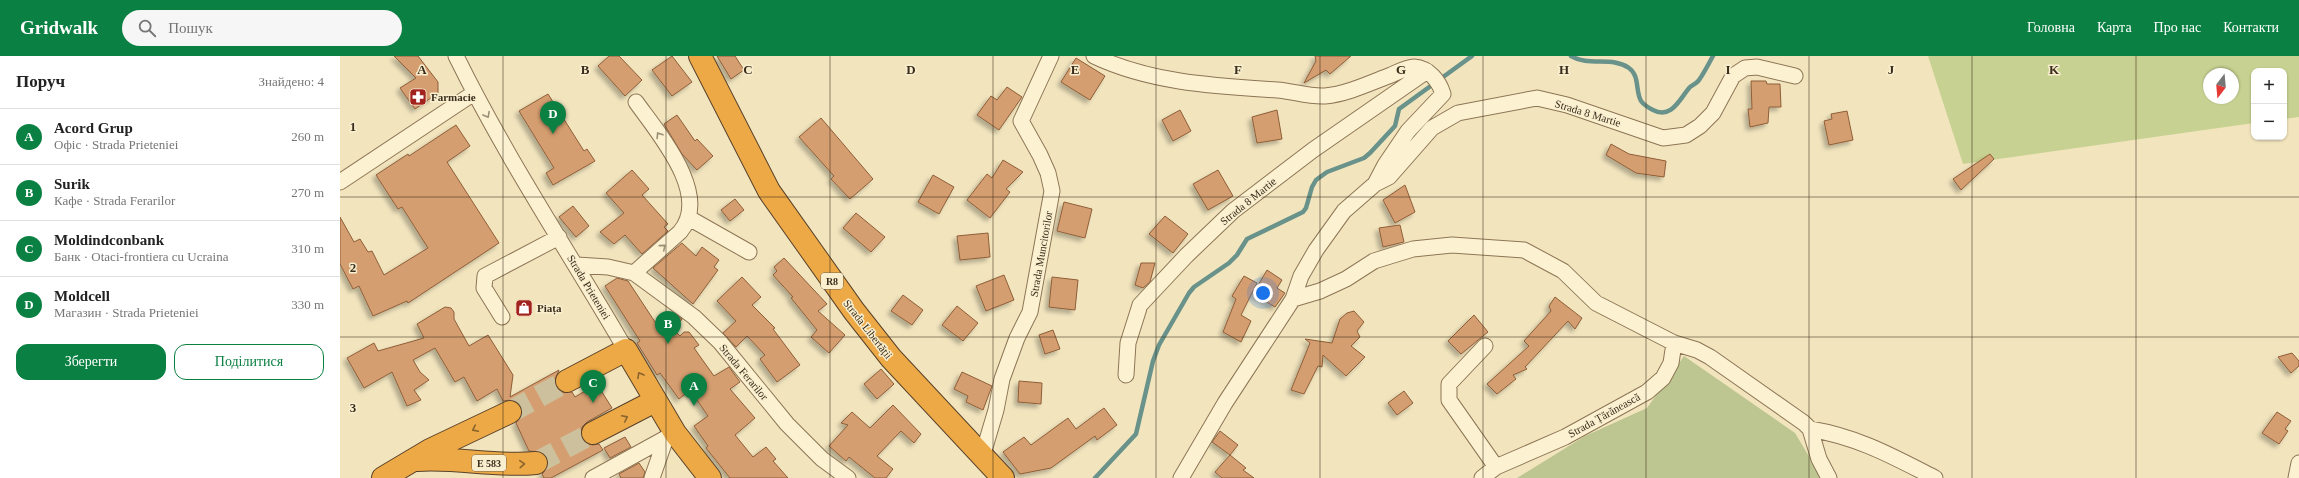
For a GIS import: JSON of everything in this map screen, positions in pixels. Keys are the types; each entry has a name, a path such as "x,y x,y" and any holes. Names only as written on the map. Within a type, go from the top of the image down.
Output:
{"highway":[{"name":"Strada Libertății","path":"700,56 758,172 780,208 871,334 982,457 1003,478"},
{"path":"567,381 626,350"},
{"name":"Strada Prieteniei","path":"626,350 655,401 671,436 710,478"},
{"path":"593,433 655,401"},
{"name":"E 583","path":"383,478 416,460 430,450 510,412"},
{"name":"E 583","path":"416,460 442,458 502,464 536,463"}],"street":[{"name":"Strada Prieteniei","path":"456,56 474,93 519,174 577,265 626,350"},
{"name":"Strada Muncitorilor","path":"982,457 996,410 1002,379 1017,338 1030,312 1052,190 1048,173 1040,155 1021,121 1051,56"},
{"path":"1094,56 1130,70 1174,80 1218,87 1278,90 1304,95 1325,96 1351,90 1414,67 1434,78"},
{"name":"Strada 8 Martie","path":"1181,478 1225,403 1293,299 1301,276 1320,245 1344,211 1375,184 1389,177 1432,128 1458,113 1537,98 1567,105 1663,138 1686,135 1700,126 1713,113 1733,76 1745,68 1757,67 1795,76"},
{"name":"Strada 8 Martie","path":"1126,375 1128,343 1140,305 1186,256 1233,211 1320,146 1434,78 1443,94 1408,131 1385,165 1375,184"},
{"path":"340,182 474,93"},
{"path":"634,273 685,226 689,218 690,201 688,187 679,166 636,102"},
{"path":"689,218 749,252"},
{"path":"502,317 484,288 485,276 559,237"},
{"path":"1293,299 1346,279 1374,261 1413,249 1452,245 1524,250 1563,271 1596,303 1674,343 1697,350 1710,357 1810,429 1839,434 1877,448 1935,478"},
{"name":"Strada Ferarilor","path":"577,265 608,267 634,273 694,317 720,342 787,424 822,459 848,478"},
{"name":"Strada Țărănească","path":"1482,478 1496,467 1565,437 1647,392 1663,378 1671,362 1674,343"},
{"path":"1485,346 1449,384 1449,400 1496,467"},
{"path":"1810,429 1819,459 1829,478"},
{"path":"593,478 671,436"},
{"path":"652,478 671,436"},
{"path":"2296,478 2299,462"}],"green space":[{"path":"1928,56 2299,56 2299,117 2287,119 2287,68 2251,68 2251,123 1963,164"},
{"path":"1684,356 1795,433 1822,478 1517,478 1585,436 1647,408"}],"building":[{"path":"394,56 418,56 438,82 438,93 415,109 400,88 416,78"},
{"path":"609,56 619,56 642,80 625,96 598,66"},
{"path":"672,56 692,82 672,96 652,70"},
{"path":"717,56 735,56 744,70 731,79"},
{"path":"1315,56 1351,56 1330,74 1326,70 1304,83 1316,61"},
{"path":"1076,58 1105,76 1090,100 1061,82"},
{"path":"1751,81 1766,81 1767,84 1780,84 1781,107 1769,107 1768,123 1750,127 1748,109 1752,109"},
{"path":"1007,87 1022,97 999,130 977,115 991,96 997,100"},
{"path":"548,94 584,151 587,149 595,161 553,185 546,173 554,168 519,111"},
{"path":"1180,110 1191,131 1173,141 1162,120"},
{"path":"1277,110 1282,139 1257,143 1252,117"},
{"path":"1847,111 1853,140 1829,145 1824,121 1832,119 1831,114"},
{"path":"677,115 695,141 697,139 713,156 697,170 682,154 664,124"},
{"path":"821,118 873,179 850,199 831,179 834,176 799,137"},
{"path":"456,125 470,146 447,162 499,243 408,303 407,301 373,316 359,286 353,289 340,264 340,217 354,242 360,239 368,252 372,251 384,275 428,248 402,207 398,209 376,175 408,154 409,156"},
{"path":"1611,144 1629,154 1666,161 1664,177 1636,173 1606,155"},
{"path":"1990,154 1994,159 1961,190 1953,179"},
{"path":"1003,160 1023,172 1006,189 1010,192 990,218 967,200 987,174 992,178"},
{"path":"632,170 649,189 642,195 668,224 664,227 668,231 642,254 625,235 614,244 600,232 624,213 606,193"},
{"path":"1218,170 1233,196 1208,210 1193,184"},
{"path":"933,175 954,187 939,214 918,202"},
{"path":"1405,185 1415,212 1395,223 1383,200"},
{"path":"735,199 744,210 730,221 721,210"},
{"path":"1064,202 1092,209 1085,238 1057,231"},
{"path":"573,206 589,226 576,237 559,217"},
{"path":"856,213 885,237 871,252 843,228"},
{"path":"1165,216 1188,234 1173,253 1149,234"},
{"path":"1400,225 1404,242 1383,247 1379,228"},
{"path":"988,233 990,257 960,260 957,236"},
{"path":"682,243 696,256 702,247 719,260 714,267 718,270 693,304 653,268"},
{"path":"784,258 827,304 818,311 845,335 829,353 811,337 817,330 791,298 793,297 773,275 777,271 774,267"},
{"path":"1141,263 1155,263 1150,282 1143,288 1135,285"},
{"path":"1267,270 1282,280 1277,288 1285,293 1275,307 1253,294"},
{"path":"1004,275 1014,300 986,311 976,286"},
{"path":"1244,276 1257,283 1241,315 1251,321 1241,342 1223,332 1236,299 1232,296"},
{"path":"742,277 761,297 752,305 775,328 773,329 800,365 777,382 760,359 765,355 747,336 736,347 723,333 736,321 717,301"},
{"path":"1052,277 1078,280 1075,310 1049,307"},
{"path":"617,278 628,281 659,328 676,315 682,319 674,330 680,336 684,332 689,332 699,345 694,348 714,376 729,367 740,382 730,389 755,418 735,435 753,457 766,447 776,459 773,461 788,478 730,478 706,448 708,446 694,426 708,416 690,390 679,399 660,373 657,375 637,343 640,341 605,286"},
{"path":"903,295 923,310 912,325 891,311"},
{"path":"1555,297 1582,318 1575,329 1568,321 1525,367 1527,369 1513,375 1516,379 1497,394 1487,384 1529,346 1524,341 1551,311 1549,306"},
{"path":"957,306 978,323 963,341 942,325"},
{"path":"445,307 451,308 454,312 454,319 469,346 488,335 513,375 510,397 559,370 555,380 556,387 561,392 572,392 575,397 597,384 612,408 587,422 582,427 581,433 586,443 593,445 599,444 603,450 551,478 544,478 542,474 547,468 547,456 541,452 529,451 516,423 522,413 521,406 511,400 503,401 497,389 477,401 464,377 455,382 435,348 413,360 420,372 429,380 414,390 421,400 407,406 392,372 364,388 347,358 374,343 378,351 424,338 417,324"},
{"path":"1354,311 1364,322 1357,331 1360,337 1351,346 1365,357 1346,376 1323,355 1322,367 1318,366 1304,394 1291,390 1310,343 1305,339 1332,343 1340,319 1347,313"},
{"path":"1474,315 1488,332 1461,354 1448,341"},
{"path":"1053,330 1060,349 1045,354 1039,335"},
{"path":"2292,353 2299,361 2299,366 2291,373 2278,357"},
{"path":"881,369 894,384 877,399 864,384"},
{"path":"962,372 992,386 983,410 966,402 968,396 954,389"},
{"path":"1019,381 1042,383 1041,404 1018,402"},
{"path":"1404,391 1413,403 1397,415 1388,403"},
{"path":"893,405 921,434 914,443 901,431 877,456 893,469 886,478 875,478 849,457 846,461 829,446 848,425 841,423 852,412 870,428"},
{"path":"1104,408 1117,425 1097,440 1095,436 1051,468 1020,474 1003,452 1024,437 1031,445 1068,418 1076,429"},
{"path":"2277,412 2291,421 2285,429 2288,431 2279,444 2262,433"},
{"path":"1220,431 1238,445 1230,455 1212,442"},
{"path":"625,437 631,447 610,458 604,448"},
{"path":"1230,455 1246,468 1243,470 1254,478 1222,478 1215,472"},
{"path":"639,463 645,472 643,478 621,478 619,474"}],"waterway":[{"path":"1095,478 1136,434 1153,361 1159,345 1194,287 1229,263 1237,255 1247,239 1303,212 1306,208 1312,187 1316,180 1327,172 1364,158 1395,126 1399,109 1472,56"},
{"path":"1571,56 1585,61 1622,64 1629,68 1635,75 1641,101 1653,110 1660,112 1670,110 1679,102 1690,87 1699,80 1713,56"}],"tunnel":[{"path":"510,412 567,381"},
{"path":"536,463 593,433"}],"place":[{"name":"Farmacie","path":"418,97"},
{"name":"Moldcell","path":"553,134"},
{"name":"Piața","path":"524,308"},
{"name":"Surik","path":"668,344"},
{"name":"Moldindconbank","path":"593,403"},
{"name":"Acord Grup","path":"694,406"}]}
